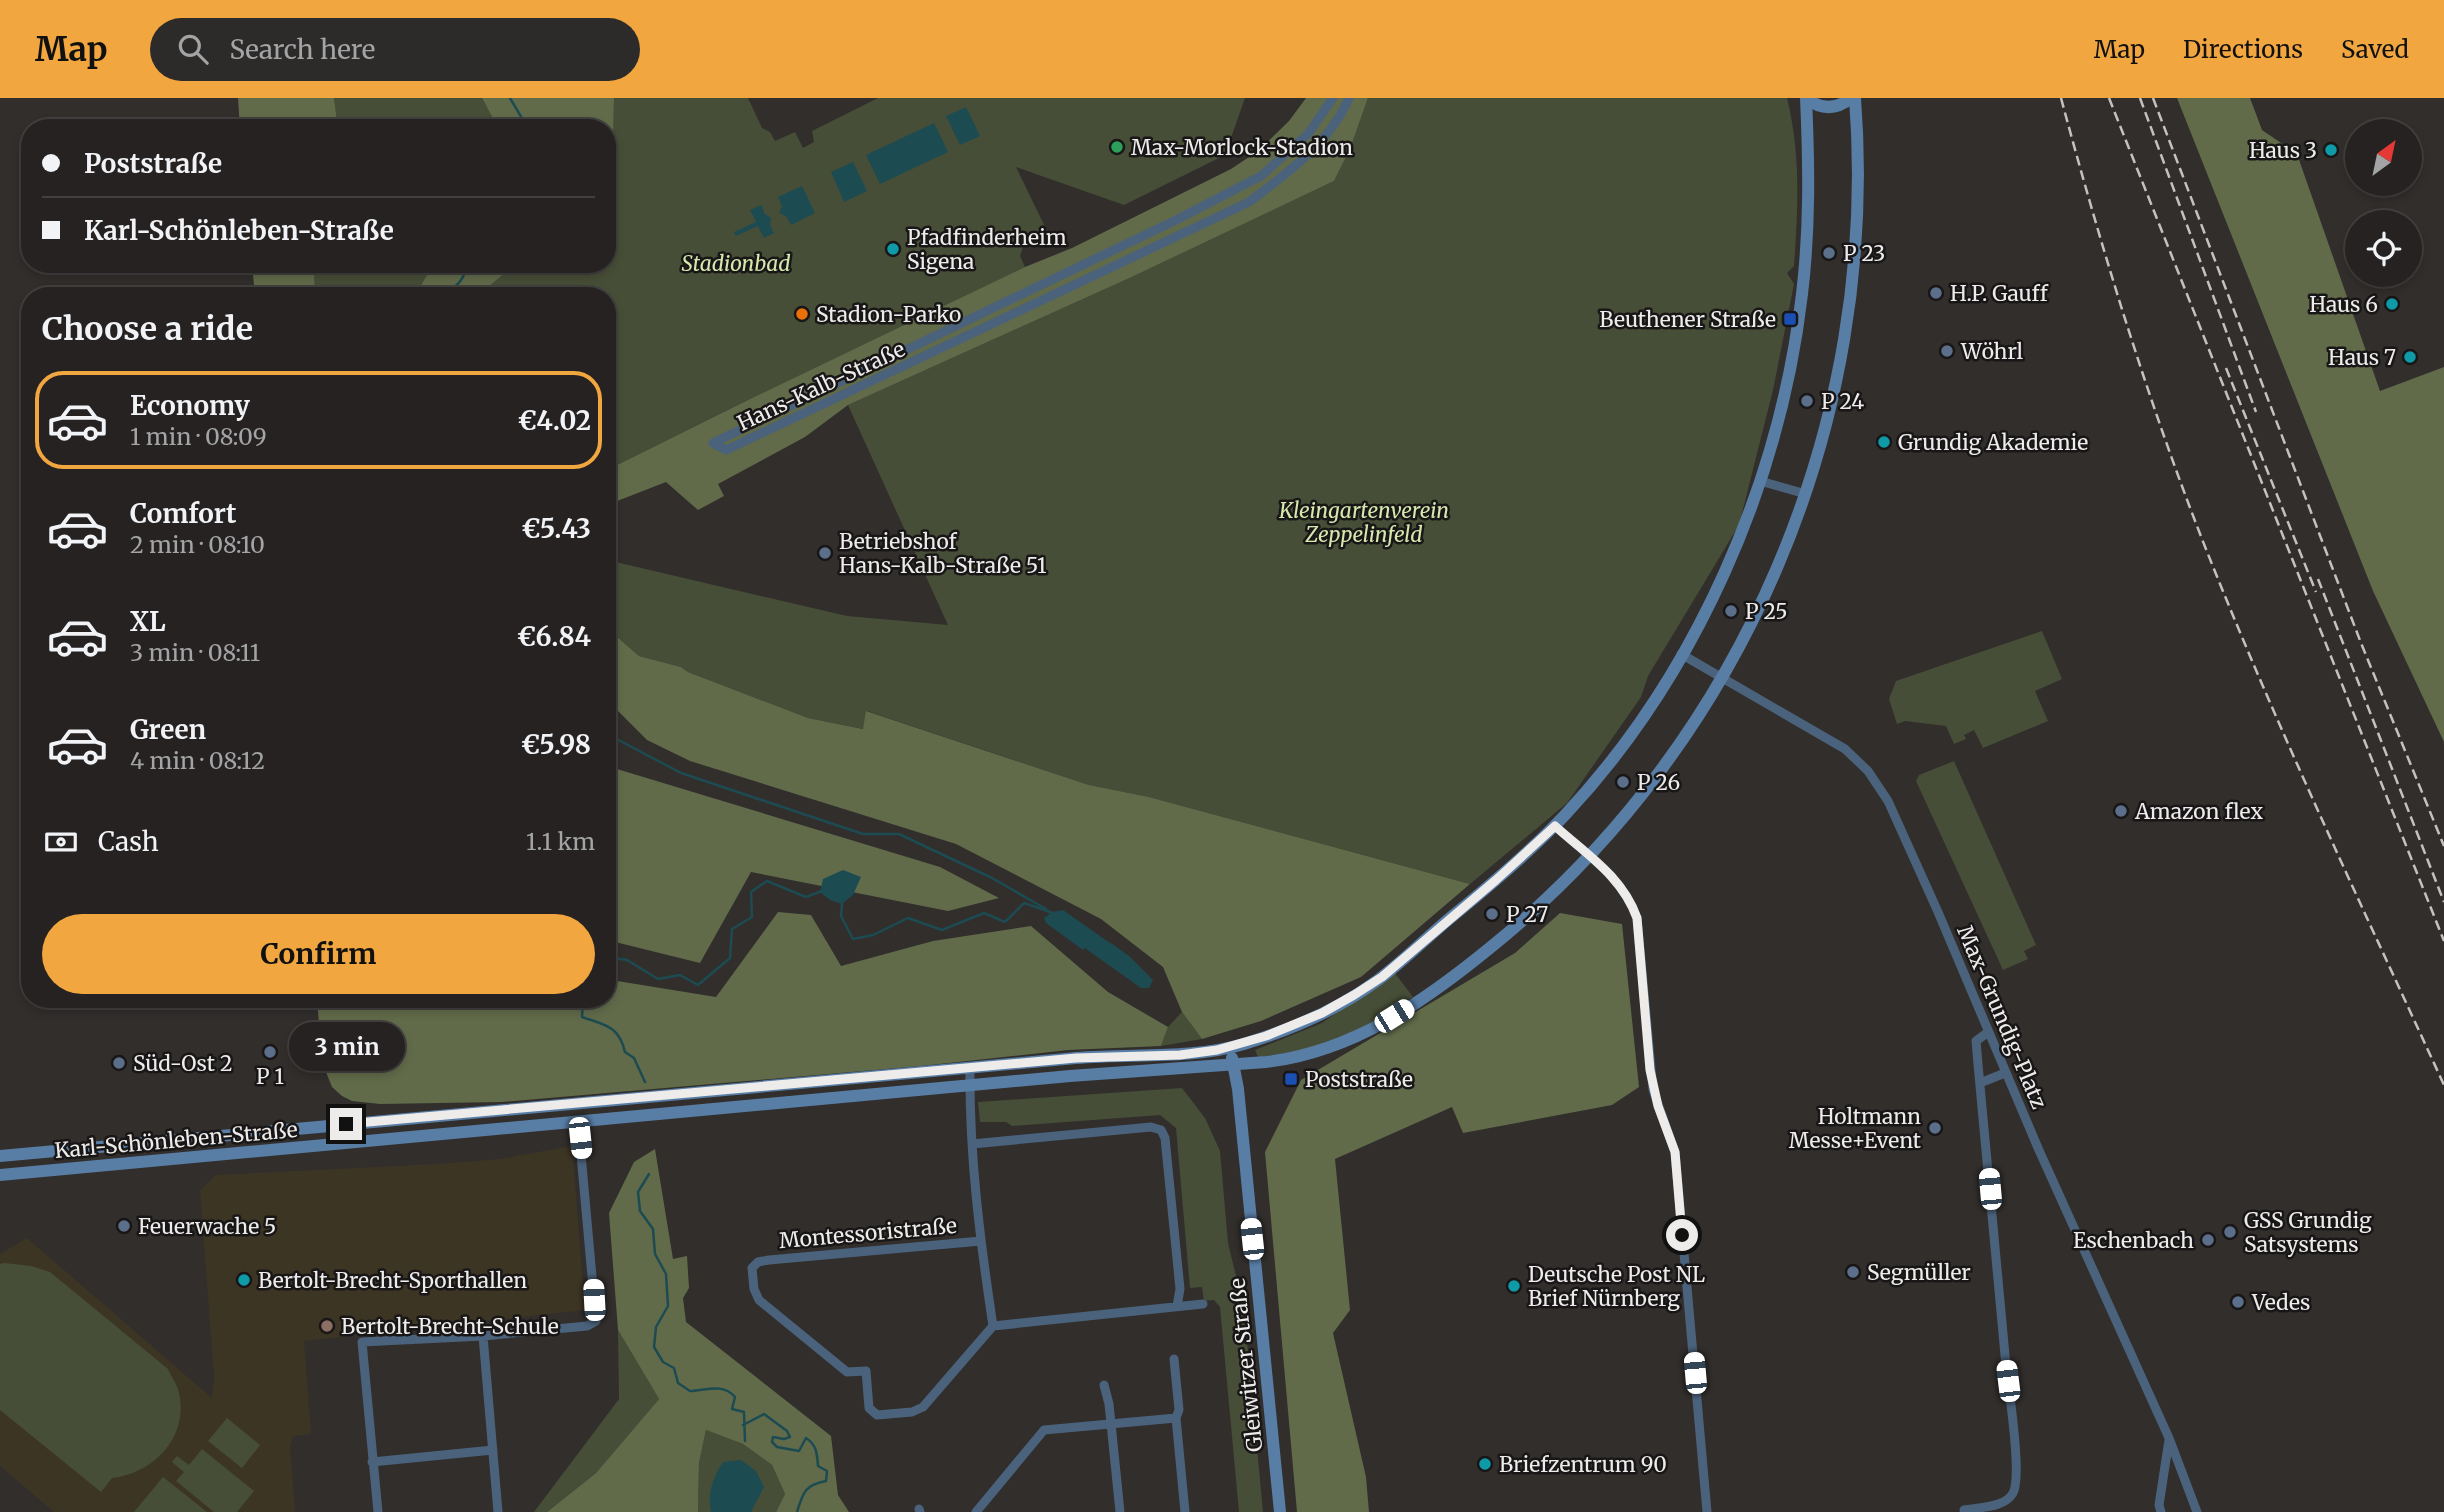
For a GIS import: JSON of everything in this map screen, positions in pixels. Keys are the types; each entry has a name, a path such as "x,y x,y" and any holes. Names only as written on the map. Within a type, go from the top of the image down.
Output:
{"main road":[{"path":"1234,1064 1292,1058 1319,1052 1357,1037 1439,987 1491,947 1533,911 1589,856 1661,772 1723,678 1769,589 1806,494 1831,407 1850,300 1857,194 1853,98 1839,106 1825,108 1806,98"},
{"path":"1228,1048 1299,1023 1367,988 1479,895 1555,826 1626,741 1651,706 1724,571 1760,481 1788,379 1802,297 1809,192 1806,98"},
{"name":"Gleiwitzer Straße","path":"1228,1048 1234,1064 1280,1512"},
{"name":"Karl-Schönleben-Straße","path":"0,1156 1095,1056 1180,1055 1228,1048"},
{"name":"Karl-Schönleben-Straße","path":"0,1175 1234,1064"},
{"path":"578,1121 579,1113 586,1102"}],"street":[{"name":"Hans-Kalb-Straße","path":"1333,98 1308,134 1261,176 713,443 726,450 1249,202 1294,168 1316,146 1342,113 1349,98"},
{"path":"1062,274 1068,288"},
{"path":"1760,481 1806,494"},
{"path":"1681,654 1723,678"},
{"name":"Max-Grundig-Platz","path":"1723,678 1833,740 1868,771 1888,801 2005,1073 2169,1438 2195,1510"},
{"path":"1555,826 1625,890 1637,918 1653,1090 1675,1152 1707,1512"},
{"path":"1964,1510 2003,1503 2013,1494 2017,1483 1976,1041 1987,1032"},
{"path":"970,1068 972,1144 981,1241 993,1326 1203,1304"},
{"path":"1980,1083 2005,1073"},
{"path":"378,1512 362,1342 483,1336 587,1325 596,1321 578,1121"},
{"path":"972,1144 1151,1127 1161,1130 1165,1138 1180,1289 1177,1306"},
{"name":"Montessoristraße","path":"981,1241 769,1259 758,1262 752,1268 754,1289 759,1300 847,1372 866,1371 869,1408 877,1415 912,1412 923,1407 993,1326"},
{"path":"483,1336 498,1512"},
{"path":"1174,1359 1179,1410 1176,1418 1185,1512"},
{"path":"1104,1385 1111,1422 1120,1512"},
{"path":"976,1512 1044,1430 1176,1418"},
{"path":"2161,1512 2159,1505 2169,1438"},
{"path":"372,1461 492,1450"}],"shaded area":[{"name":"Bertolt-Brecht-Schule","path":"572,1146 585,1310 304,1341 311,1434 293,1436 290,1446 295,1512 54,1512 0,1466 0,1254 27,1238 212,1398 214,1377 200,1190 216,1175 500,1159"}],"green space":[{"path":"238,98 334,98 337,119 239,119"},
{"path":"334,98 482,98 493,119 337,119"},
{"path":"482,98 614,98 614,119 493,119"},
{"name":"Stadionbad","path":"614,98 748,98 762,128 770,132 775,141 795,132 803,148 814,142 812,131 878,98 1245,98 1225,155 1124,205 1016,167 1047,231 1024,243 1020,256 1025,267 616,466 616,287 488,287 505,273 616,273 616,119 614,119"},
{"path":"1306,98 1368,98 1350,149 1334,181 1134,276 848,405 805,437 718,484 724,496 698,510 666,482 616,501 616,466 1025,267 1072,248 1231,169 1258,151 1289,121"},
{"name":"Kleingartenverein Zeppelinfeld","path":"1368,98 1787,98 1795,140 1797,202 1794,266 1787,273 1794,284 1773,390 1739,525 1648,676 1641,697 1567,803 1470,884 1149,797 1089,785 867,711 864,729 808,718 681,667 639,656 616,636 616,562 847,616 948,625 848,405 1134,276 1334,181 1350,149"},
{"path":"2177,98 2250,98 2262,130 2297,154 2380,391 2444,367 2444,742 2373,591"},
{"path":"253,273 314,273 315,287 254,287"},
{"path":"314,273 428,273 420,287 315,287"},
{"path":"428,273 505,273 488,287 420,287"},
{"path":"2042,631 2062,679 2035,691 2048,721 1983,748 1974,730 1964,735 1966,739 1954,744 1946,726 1905,721 1897,724 1889,699 1896,681"},
{"path":"616,636 639,656 681,667 808,718 863,729 866,711 1089,785 1149,797 1470,884 1361,977 1261,1021 1202,1039 1182,1012 1163,967 1101,919 956,844 690,761 647,740 616,709"},
{"path":"1954,761 2036,945 2024,951 2028,959 2003,970 1916,781 1919,775"},
{"path":"616,769 940,867 999,898 948,911 751,872 700,963 616,942"},
{"path":"778,912 811,915 841,966 933,941 1031,926 1108,992 1168,1027 1161,1046 1068,1050 921,1066 501,1102 380,1104 352,1101 332,1087 322,1062 318,1008 616,1008 616,981 716,997"},
{"path":"1560,913 1622,924 1639,1087 1612,1105 1463,1133 1452,1107 1335,1159 1350,1310 1333,1333 1366,1477 1369,1512 1297,1512 1265,1152 1301,1080 1515,953"},
{"path":"1394,972 1413,997 1338,1039 1301,1050 1258,1057 1255,1050 1322,1023"},
{"path":"1182,1012 1202,1039 1161,1046 1168,1027"},
{"path":"1182,1088 1205,1118 1220,1151 1228,1243 1244,1309 1263,1512 1239,1512 1220,1307 1214,1300 1204,1301 1202,1287 1190,1288 1176,1128 1160,1115 1012,1126 1006,1122 980,1122 978,1102"},
{"path":"655,1149 673,1259 687,1256 689,1288 683,1298 686,1322 831,1436 838,1495 849,1512 776,1512 785,1494 772,1465 743,1444 706,1430 699,1463 698,1512 547,1512 596,1473 659,1399 618,1330 609,1213 634,1162"},
{"path":"0,1264 31,1266 50,1272 168,1369 177,1387 181,1406 179,1422 166,1449 142,1468 128,1475 112,1478 101,1492 0,1410"},
{"path":"618,1330 659,1399 596,1473 547,1512 534,1512 619,1399"},
{"path":"227,1418 260,1445 242,1468 208,1441"},
{"path":"706,1430 743,1444 772,1465 785,1494 776,1512 698,1512 699,1463"},
{"path":"202,1449 254,1491 237,1512 214,1512 176,1481 184,1472 172,1462 177,1456 189,1465"},
{"path":"163,1477 207,1512 134,1512"}],"water":[{"path":"966,107 980,136 960,145 946,116"},
{"path":"934,123 948,152 880,184 866,155"},
{"path":"853,162 867,191 844,202 831,172"},
{"path":"802,186 815,213 791,225 786,216 779,213 782,206 778,197"},
{"path":"761,205 765,214 771,218 770,225 774,233 764,238 758,226 736,236 734,232 756,222 750,210"},
{"path":"843,870 861,877 853,895 842,904 830,900 820,892 823,879"},
{"path":"1063,910 1129,956 1153,980 1149,988 1141,988 1086,949 1087,947 1083,950 1046,923 1044,918 1052,912"},
{"path":"741,1460 756,1471 764,1487 751,1512 711,1512 710,1492 719,1468 723,1462"}],"waterway":[{"path":"510,98 522,119"},
{"path":"455,287 464,273"},
{"path":"616,739 681,773 863,834 899,834 992,878 1046,909"},
{"path":"616,958 627,960 658,979 680,975 698,985 730,958 732,929 752,917 751,892 767,881 806,897 822,891"},
{"path":"842,903 841,916 853,939 873,935 908,918 942,930 984,913 1005,922 1024,903 1053,913"},
{"path":"582,1008 582,1017 615,1032 625,1052 634,1058 645,1082"},
{"path":"649,1174 638,1192 640,1211 653,1229 655,1254 666,1274 668,1306 656,1327 654,1347 663,1362 674,1368 678,1383 690,1391 720,1389 735,1397 732,1409 744,1412 745,1441"},
{"path":"743,1425 764,1414 787,1431 790,1437 773,1437 772,1442 777,1447 799,1451 806,1438 814,1447 818,1466 827,1471 826,1481 806,1490 797,1512"}],"railway":[{"path":"2061,98 2126,320 2202,539 2289,745 2444,1085"},
{"path":"2109,98 2444,941"},
{"path":"2140,98 2256,412"},
{"path":"2153,98 2361,643 2444,846"},
{"path":"2226,368 2316,592"},
{"path":"2318,579 2444,902"}],"place":[{"name":"Max-Morlock-Stadion","path":"1117,147"},
{"name":"Haus 3","path":"2331,150"},
{"name":"Pfadfinderheim Sigena","path":"893,249"},
{"name":"P 23","path":"1829,253"},
{"name":"H.P. Gauff","path":"1936,293"},
{"name":"Haus 6","path":"2392,304"},
{"name":"Stadion-Parko","path":"802,314"},
{"name":"Beuthener Straße","path":"1790,319"},
{"name":"Wöhrl","path":"1947,351"},
{"name":"Haus 7","path":"2410,357"},
{"name":"P 24","path":"1807,401"},
{"name":"Grundig Akademie","path":"1884,442"},
{"name":"Betriebshof Hans-Kalb-Straße 51","path":"825,553"},
{"name":"P 25","path":"1731,611"},
{"name":"P 26","path":"1623,782"},
{"name":"Amazon flex","path":"2121,811"},
{"name":"P 27","path":"1492,914"},
{"name":"P 1","path":"270,1052"},
{"name":"Süd-Ost 2","path":"119,1063"},
{"name":"Poststraße","path":"1291,1079"},
{"name":"Holtmann Messe+Event","path":"1935,1128"},
{"name":"Feuerwache 5","path":"124,1226"},
{"name":"GSS Grundig Satsystems","path":"2230,1232"},
{"name":"Eschenbach","path":"2208,1240"},
{"name":"Segmüller","path":"1853,1272"},
{"name":"Bertolt-Brecht-Sporthallen","path":"244,1280"},
{"name":"Deutsche Post NL Brief Nürnberg","path":"1514,1286"},
{"name":"Vedes","path":"2238,1302"},
{"name":"Bertolt-Brecht-Schule","path":"327,1326"},
{"name":"Briefzentrum 90","path":"1485,1464"}],"route":[{"path":"346,1124 1076,1058 1180,1055 1228,1048 1299,1023 1367,988 1479,895 1555,826 1625,890 1637,918 1650,1070 1653,1090 1675,1152 1682,1235"}]}
